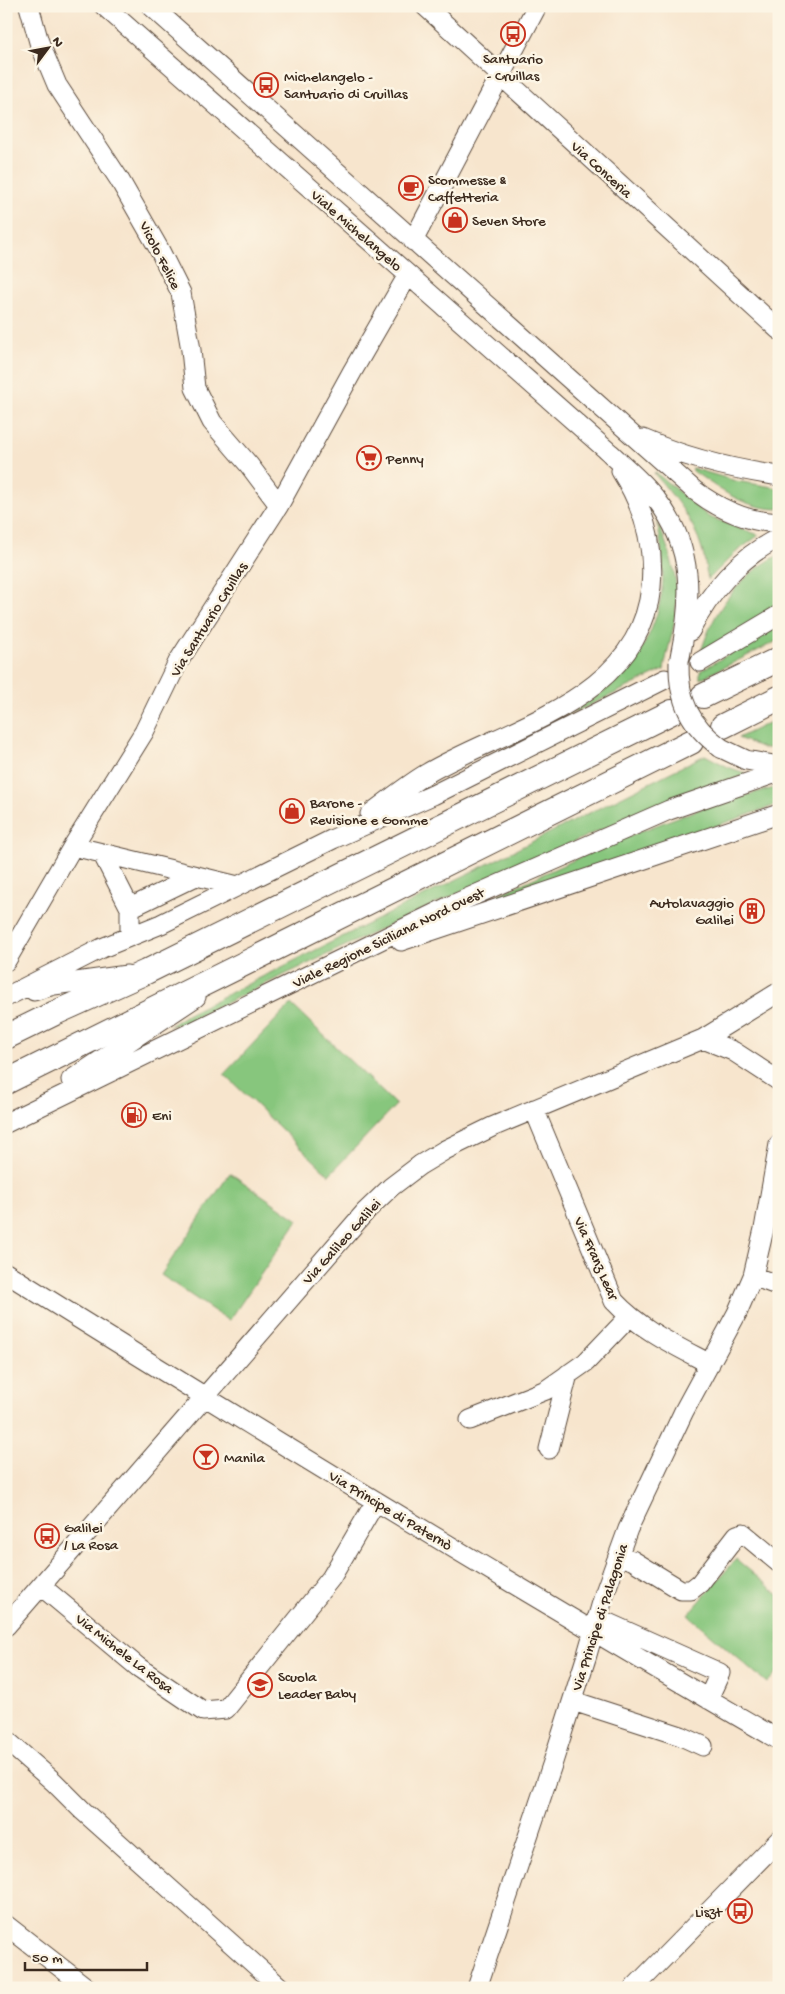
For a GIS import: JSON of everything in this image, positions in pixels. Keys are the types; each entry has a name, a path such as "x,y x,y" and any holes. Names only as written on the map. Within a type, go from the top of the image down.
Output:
{"main road":[{"path":"703,696 779,658"},
{"path":"722,737 779,698"},
{"path":"6,1038 55,1013 146,972 672,712"},
{"path":"6,1082 691,742"}],"street":[{"name":"Vicolo Felice","path":"30,6 39,42 57,85 119,180 159,249 181,293 191,350 195,388 212,422 249,465 279,505"},
{"name":"Viale Michelangelo","path":"104,6 610,453"},
{"name":"Viale Michelangelo","path":"151,6 681,480 709,501 737,514 779,523"},
{"name":"Via Conceria","path":"425,6 779,330"},
{"path":"414,241 537,6"},
{"name":"Via Santuario Cruillas","path":"6,961 73,846 144,732 178,662 279,505 408,275"},
{"path":"628,432 690,456 725,466 779,476"},
{"path":"610,453 656,499 673,525 684,555 689,589 687,618 679,660 680,689 689,714 703,734 722,737 746,760 779,766"},
{"path":"333,839 426,774 524,727 573,700 600,680 622,658 638,633 647,606 652,578 652,561 646,527 640,510 630,487 610,453"},
{"path":"679,660 697,617 715,591 743,562 779,538"},
{"path":"700,662 779,615"},
{"path":"6,998 69,964 161,924 333,839 433,795 665,680"},
{"name":"Viale Regione Siciliana Nord Ovest","path":"7,1123 452,904 669,810 779,772"},
{"path":"259,999 395,943 779,814"},
{"path":"73,846 238,886"},
{"path":"102,853 130,908 130,936"},
{"path":"130,908 196,876"},
{"path":"7,1123 259,956"},
{"path":"6,998 54,985 146,972"},
{"name":"Via Galileo Galilei","path":"6,1626 366,1211 391,1187 420,1165 446,1150 534,1109 703,1039 779,992"},
{"path":"703,1039 733,1051 779,1082"},
{"name":"Via Franz Lear","path":"534,1109 614,1301 629,1317 662,1339 710,1364"},
{"name":"Via Principe di Palagonia","path":"477,1988 573,1700 618,1556 640,1503 684,1411 737,1314 753,1276 779,1144"},
{"name":"Via Principe di Paternò","path":"6,1273 204,1397 376,1501 595,1625 708,1700 779,1740"},
{"path":"753,1276 779,1286"},
{"path":"470,1420 546,1390 586,1362 629,1317"},
{"path":"549,1449 568,1374"},
{"name":"Via Michele La Rosa","path":"41,1586 138,1667 203,1711 226,1709 331,1578 376,1501"},
{"path":"618,1556 632,1560 681,1590 691,1590 700,1583 737,1535 743,1533 779,1563"},
{"path":"595,1625 720,1673 708,1700"},
{"path":"573,1700 681,1736 704,1746"},
{"path":"6,1740 281,1988"},
{"path":"634,1988 779,1840"},
{"path":"6,1926 87,1988"}],"green space":[{"path":"692,468 736,481 779,488 779,509 755,506 733,497 693,471"},
{"path":"655,472 709,517 759,535 735,553 708,580 702,549 694,528"},
{"path":"657,521 672,563 677,597 674,624 664,670 550,724 587,703 608,688 631,665 648,637 659,606 662,590 663,574"},
{"path":"779,555 779,605 744,628 701,652 713,622 730,596 752,573"},
{"path":"779,625 779,640 700,679 700,671"},
{"path":"779,718 779,748 763,748 738,738"},
{"path":"705,755 746,775 665,804 587,836 402,919 182,1024 169,1026 188,1014"},
{"path":"779,787 779,804 482,907 466,909 659,824 738,797"},
{"path":"291,1004 396,1105 329,1175 224,1074"},
{"path":"230,1173 298,1220 229,1321 161,1275"},
{"path":"736,1559 779,1595 779,1670 767,1683 688,1615"}],"place":[{"name":"Santuario - Cruillas","path":"513,34"},
{"name":"Michelangelo - Santuario di Cruillas","path":"266,85"},
{"name":"Scommesse & Caffetteria","path":"411,188"},
{"name":"Seven Store","path":"455,220"},
{"name":"Penny","path":"369,458"},
{"name":"Barone - Revisione e Gomme","path":"292,811"},
{"name":"Autolavaggio Galilei","path":"752,911"},
{"name":"Eni","path":"134,1115"},
{"name":"Manila","path":"206,1457"},
{"name":"Galilei / La Rosa","path":"47,1536"},
{"name":"Scuola Leader Baby","path":"260,1685"},
{"name":"Liszt","path":"740,1911"}]}
